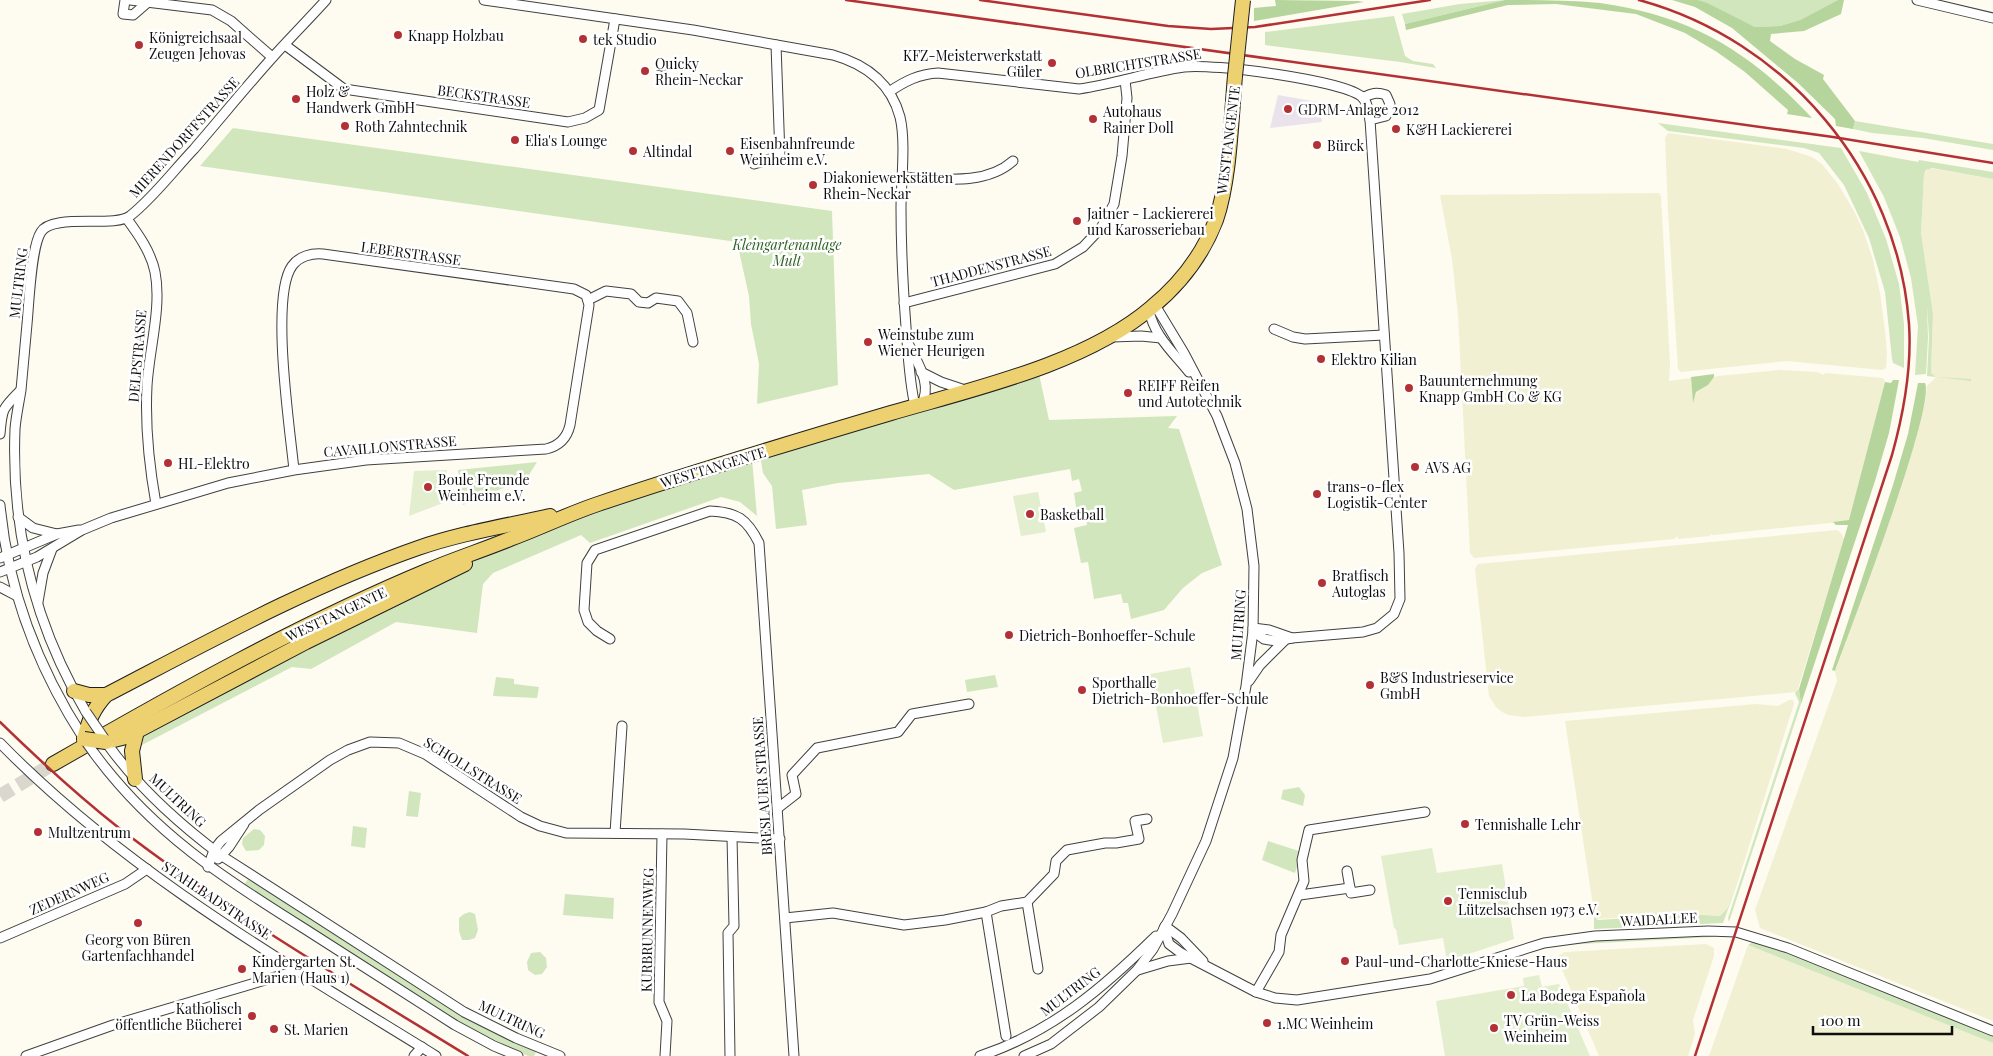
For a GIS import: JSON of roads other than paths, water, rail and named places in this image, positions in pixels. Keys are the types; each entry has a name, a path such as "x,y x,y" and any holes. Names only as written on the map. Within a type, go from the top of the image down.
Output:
{"main road":[{"name":"WESTTANGENTE","path":"53,764 198,682 335,612 428,571 593,506 726,462 968,391 1039,368 1110,337 1152,308 1183,277 1203,248 1216,218 1227,169 1243,0"},
{"path":"514,538 440,577 306,642 137,731 109,742 84,739 90,712 106,695 226,632 322,585 410,551 450,538 593,506"},
{"path":"74,691 89,695 106,695"},
{"path":"135,779 132,751 137,731"}],"street":[{"path":"125,0 123,14 133,16 148,2"},
{"path":"130,0 217,12 231,21 272,57"},
{"name":"MIERENDORFFSTRASSE","path":"126,219 141,207 199,143 272,57 326,0"},
{"path":"484,0 776,45 850,60 872,73 889,92 900,116 902,130 901,210 904,303 912,390 918,405"},
{"path":"1917,0 1993,18"},
{"name":"BECKSTRASSE","path":"285,45 344,89 568,122 585,118 599,110 615,19"},
{"path":"754,164 780,156 776,45"},
{"name":"OLBRICHTSTRASSE","path":"889,92 904,82 926,74 938,73 1079,88 1125,80 1185,66 1211,66 1308,80 1350,91 1363,98"},
{"name":"THADDENSTRASSE","path":"904,303 1055,264 1083,247 1101,228 1114,204 1122,156 1127,98 1125,80"},
{"path":"1253,629 1269,630 1288,639 1362,632 1377,628 1386,623 1398,607 1401,590 1400,562 1370,120 1363,98 1370,94 1386,94 1390,104 1386,116 1370,120"},
{"path":"902,177 966,179 995,172 1013,161"},
{"name":"MULTRING","path":"126,219 63,223 47,226 41,230 38,239 31,280 16,421 15,474 18,517 26,562 38,608 48,637 74,691 135,779 190,832 218,853 464,1012 516,1038 560,1056"},
{"name":"DELPSTRASSE","path":"126,219 148,253 155,272 156,290 147,384 146,418 156,504"},
{"name":"LEBERSTRASSE","path":"294,470 284,381 283,321 285,284 292,266 298,260 309,255 323,254 574,289 586,295 588,300"},
{"path":"588,300 606,291 631,294 639,302 648,302 656,298 678,301 687,313 693,342"},
{"name":"CAVAILLONSTRASSE","path":"0,572 26,562 52,549 82,530 111,518 228,483 294,470 366,460 555,447 568,434 589,305 588,300"},
{"name":"MULTRING","path":"1152,308 1152,325 1196,380"},
{"name":"MULTRING","path":"1024,1056 1051,1044 1092,1012 1115,993 1149,955 1206,841 1233,758 1246,686 1253,629 1254,566 1248,509 1236,463 1217,416 1196,380 1184,353 1152,308"},
{"path":"1274,330 1293,338 1305,339 1384,335"},
{"path":"1110,337 1141,336 1161,338"},
{"path":"907,341 925,380 926,392 918,405"},
{"path":"921,372 941,382 968,391"},
{"path":"0,434 1,412 20,390"},
{"path":"1,412 16,421"},
{"path":"0,505 4,556 10,568 17,596 38,655 84,739 123,790 146,815 208,867 455,1025 518,1056"},
{"name":"BRESLAUER STRASSE","path":"610,639 597,631 585,616 587,563 595,550 710,511 724,511 738,516 750,526 758,543 794,1056"},
{"name":"CAVAILLONSTRASSE","path":"18,517 33,528 57,534"},
{"name":"CAVAILLONSTRASSE","path":"4,556 57,534 82,530"},
{"path":"38,608 43,573 52,549"},
{"path":"0,587 17,596"},
{"path":"1246,686 1260,665 1288,639"},
{"path":"778,808 796,794 792,775 817,748 898,732 912,714 970,704"},
{"path":"615,833 622,726"},
{"name":"SCHOLLSTRASSE","path":"208,867 247,820 259,810 330,760 348,750 370,742 399,743 424,754 522,817 540,826 566,833 662,834 780,839"},
{"name":"STAHLBADSTRASSE","path":"0,743 79,814 147,869 231,928 436,1056"},
{"path":"1256,992 1279,952 1281,935 1300,895 1304,882 1302,860 1310,830 1425,812"},
{"path":"785,918 833,913 904,925 946,920 986,912 1002,906 1027,902 1054,874 1056,860 1067,850 1139,839 1136,821 1147,819"},
{"name":"KURBRUNNENWEG","path":"662,834 659,1002 667,1021 665,1056"},
{"path":"730,1056 728,933 734,926 732,837"},
{"name":"ZEDERNWEG","path":"0,938 125,884 147,869"},
{"path":"1347,870 1351,893 1370,890"},
{"path":"1300,895 1350,888"},
{"path":"1027,902 1038,969"},
{"path":"986,912 1006,1036"},
{"name":"MULTRING","path":"980,1056 1010,1045 1050,1024 1106,983 1164,927"},
{"name":"WAIDALLEE","path":"1164,927 1169,944 1190,958 1207,965 1256,992 1274,998 1298,1000 1430,979 1544,943 1595,936 1726,931 1750,935 1788,948 1993,1030"},
{"name":"WAIDALLEE","path":"1164,927 1181,938 1207,965"},
{"path":"1137,970 1168,961 1190,958"},
{"path":"26,1056 113,1025 289,973 292,967"},
{"name":"BRESLAUER STRASSE","path":"793,1028 800,1056"},
{"path":"414,1056 422,1047"}],"tunnel":[{"path":"0,796 53,764"}],"railway":[{"path":"846,0 1833,137 1993,163"},
{"path":"980,0 1168,26 1211,29 1255,27 1430,0"},
{"path":"1639,0 1692,19 1742,46 1786,80 1825,120 1857,165 1883,214 1900,268 1910,341 1906,390 1892,455 1695,1056"},
{"path":"0,722 88,803 203,889 334,974 468,1056"}],"place":[{"name":"Knapp Holzbau","path":"398,35"},
{"name":"tek Studio","path":"583,39"},
{"name":"Königreichsaal Zeugen Jehovas","path":"139,45"},
{"name":"KFZ-Meisterwerkstatt Güler","path":"1052,63"},
{"name":"Quicky Rhein-Neckar","path":"645,71"},
{"name":"Holz & Handwerk GmbH","path":"296,99"},
{"name":"GDRM-Anlage 2012","path":"1288,109"},
{"name":"Autohaus Rainer Doll","path":"1093,119"},
{"name":"Roth Zahntechnik","path":"345,126"},
{"name":"K&H Lackiererei","path":"1396,129"},
{"name":"Elia's Lounge","path":"515,140"},
{"name":"Bürck","path":"1317,145"},
{"name":"Altindal","path":"633,151"},
{"name":"Eisenbahnfreunde Weinheim e.V.","path":"730,151"},
{"name":"Diakoniewerkstätten Rhein-Neckar","path":"813,185"},
{"name":"Jaitner - Lackiererei und Karosseriebau","path":"1077,221"},
{"name":"Weinstube zum Wiener Heurigen","path":"868,342"},
{"name":"Elektro Kilian","path":"1321,359"},
{"name":"Bauunternehmung Knapp GmbH Co & KG","path":"1409,388"},
{"name":"REIFF Reifen und Autotechnik","path":"1128,393"},
{"name":"HL-Elektro","path":"168,463"},
{"name":"AVS AG","path":"1415,467"},
{"name":"Boule Freunde Weinheim e.V.","path":"428,487"},
{"name":"trans-o-flex Logistik-Center","path":"1317,494"},
{"name":"Basketball","path":"1030,514"},
{"name":"Bratfisch Autoglas","path":"1322,583"},
{"name":"Dietrich-Bonhoeffer-Schule","path":"1009,635"},
{"name":"B&S Industrieservice GmbH","path":"1370,685"},
{"name":"Sporthalle Dietrich-Bonhoeffer-Schule","path":"1082,690"},
{"name":"Tennishalle Lehr","path":"1465,824"},
{"name":"Multzentrum","path":"38,832"},
{"name":"Tennisclub Lützelsachsen 1973 e.V.","path":"1448,901"},
{"name":"Georg von Büren Gartenfachhandel","path":"138,923"},
{"name":"Paul-und-Charlotte-Kniese-Haus","path":"1345,961"},
{"name":"Kindergarten St. Marien (Haus 1)","path":"242,969"},
{"name":"La Bodega Española","path":"1511,995"},
{"name":"Katholisch öffentliche Bücherei","path":"252,1016"},
{"name":"1.MC Weinheim","path":"1267,1023"},
{"name":"TV Grün-Weiss Weinheim","path":"1494,1028"},
{"name":"St. Marien","path":"274,1029"}],"park label":[{"name":"Kleingartenanlage Mult","path":"787,252"}]}
